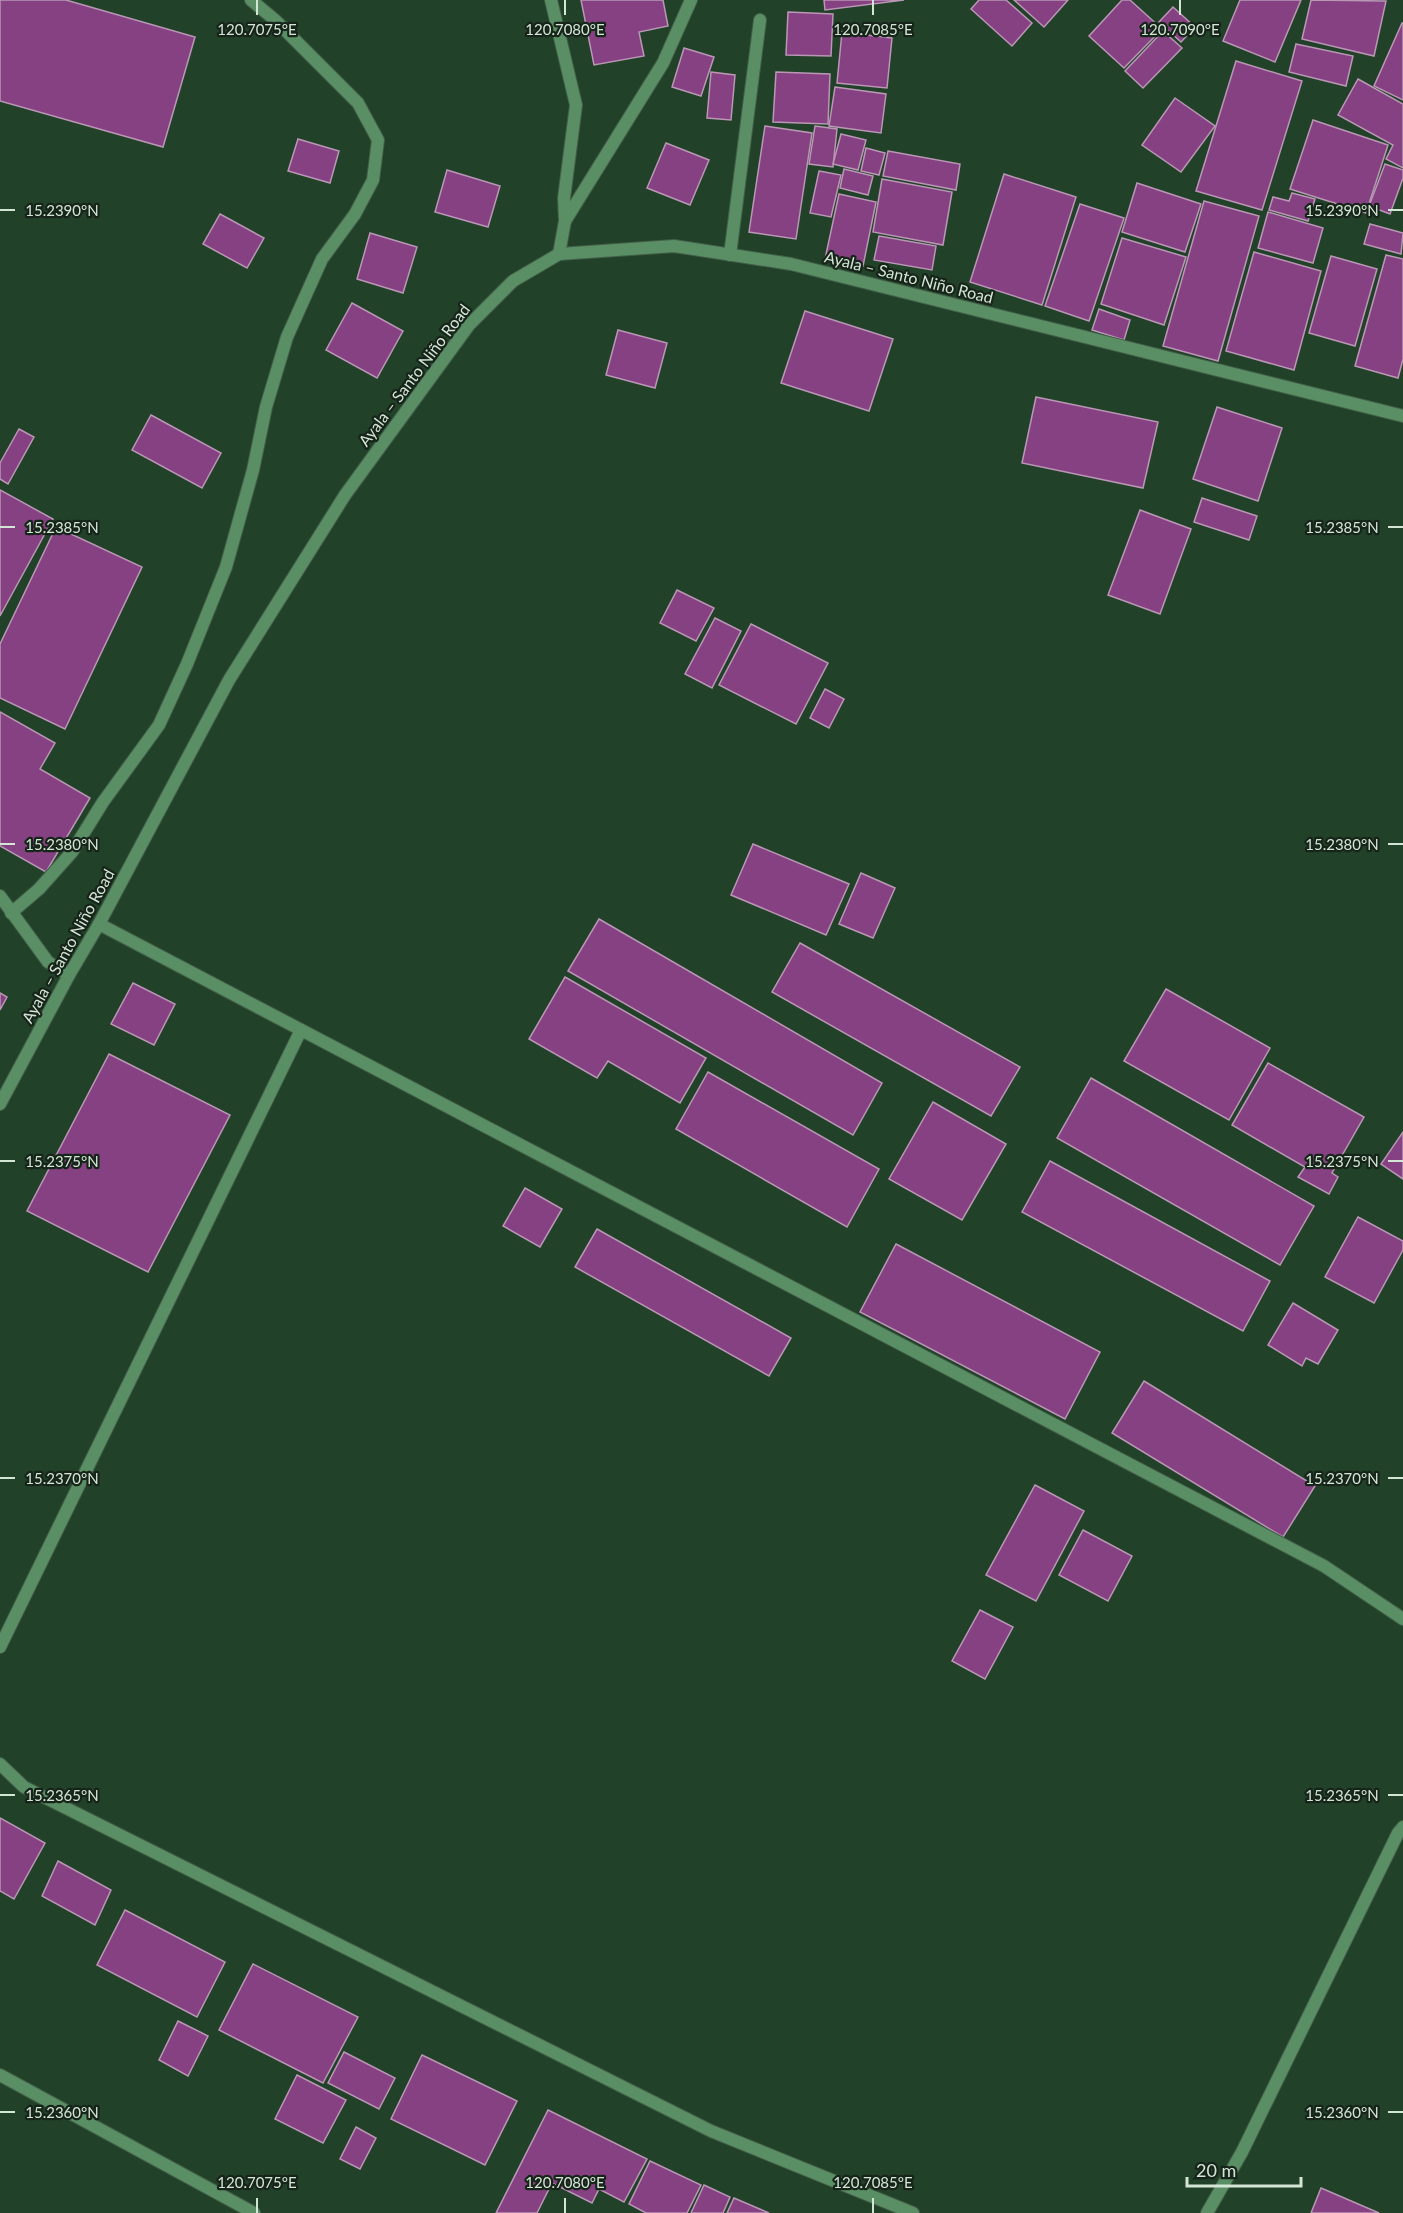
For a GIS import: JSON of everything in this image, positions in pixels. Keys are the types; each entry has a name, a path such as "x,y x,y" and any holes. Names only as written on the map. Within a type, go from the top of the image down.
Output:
{"street":[{"path":"11,913 39,890 72,852 103,802 159,725 188,664 226,567 286,337 322,259 356,214 373,180 378,140 358,103 275,20 251,0"},
{"path":"551,0 576,105 564,198 565,221 559,254"},
{"path":"565,221 663,63 691,0"},
{"path":"730,255 760,20"},
{"name":"Ayala – Santo Niño Road","path":"0,1104 229,680 345,495 469,325 513,281 559,254 674,246 791,264 1403,416"},
{"path":"0,896 48,962 69,975"},
{"path":"99,924 1324,1566 1403,1618"},
{"path":"0,1647 301,1030"},
{"path":"0,1764 24,1786 711,2131 913,2213"},
{"path":"1207,2213 1242,2152 1398,1833 1403,1827"},
{"path":"0,2075 254,2213"}],"building":[{"path":"0,0 66,0 195,37 163,147 0,101"},
{"path":"581,0 663,0 668,26 639,32 644,56 594,65"},
{"path":"824,0 904,0 825,10"},
{"path":"979,0 1006,0 1032,23 1012,46 971,9"},
{"path":"1014,0 1068,0 1044,27"},
{"path":"1122,0 1130,0 1162,29 1124,68 1089,36"},
{"path":"1240,0 1301,0 1275,62 1223,41"},
{"path":"1311,0 1386,1 1374,56 1302,39"},
{"path":"1173,7 1195,27 1181,42 1159,22"},
{"path":"788,12 833,14 831,56 786,55"},
{"path":"1403,23 1403,100 1374,86"},
{"path":"1163,31 1182,48 1143,88 1125,71"},
{"path":"842,32 892,38 887,88 837,83"},
{"path":"1296,44 1353,56 1346,86 1289,72"},
{"path":"684,48 714,57 701,96 672,87"},
{"path":"1236,61 1302,81 1262,210 1196,191"},
{"path":"711,72 735,75 731,120 707,118"},
{"path":"776,72 830,74 828,124 773,122"},
{"path":"1358,79 1403,104 1403,168 1386,159 1393,145 1338,115"},
{"path":"835,87 886,94 881,133 829,126"},
{"path":"1175,98 1215,126 1181,172 1142,145"},
{"path":"1313,120 1388,145 1366,213 1290,189"},
{"path":"765,126 812,133 796,239 749,232"},
{"path":"815,126 837,129 833,167 809,164"},
{"path":"841,134 866,140 858,170 833,164"},
{"path":"298,139 339,151 330,183 288,171"},
{"path":"666,143 709,160 690,205 647,188"},
{"path":"866,148 885,153 879,175 861,171"},
{"path":"888,151 960,164 956,190 883,176"},
{"path":"1385,164 1403,170 1403,178 1390,214 1369,206"},
{"path":"844,169 873,176 868,195 840,188"},
{"path":"447,170 500,186 488,227 435,212"},
{"path":"819,171 841,175 831,217 810,213"},
{"path":"1004,174 1076,197 1042,305 970,282"},
{"path":"882,179 952,192 943,245 873,232"},
{"path":"1137,183 1201,204 1185,252 1122,232"},
{"path":"1292,193 1315,199 1308,221 1269,210 1273,197 1289,201"},
{"path":"839,194 876,202 863,266 825,259"},
{"path":"1204,201 1259,216 1218,361 1163,346"},
{"path":"1080,204 1124,218 1089,321 1045,306"},
{"path":"1268,212 1323,228 1313,263 1258,248"},
{"path":"220,214 264,238 247,268 203,244"},
{"path":"1370,224 1403,233 1401,254 1364,244"},
{"path":"370,233 417,247 403,293 357,279"},
{"path":"879,236 936,246 932,270 874,260"},
{"path":"1122,238 1186,257 1164,325 1101,304"},
{"path":"1254,252 1321,271 1294,370 1226,351"},
{"path":"1386,255 1403,259 1403,359 1398,378 1355,366"},
{"path":"1331,256 1377,269 1355,346 1309,333"},
{"path":"352,303 403,331 377,378 326,350"},
{"path":"1099,309 1130,320 1124,340 1092,330"},
{"path":"805,311 893,339 869,411 781,383"},
{"path":"618,330 667,343 655,388 606,375"},
{"path":"1036,397 1158,422 1143,488 1022,463"},
{"path":"1217,407 1282,428 1258,501 1193,479"},
{"path":"151,415 221,453 202,488 132,450"},
{"path":"19,429 34,437 8,484 0,479 0,463"},
{"path":"0,490 53,519 0,616"},
{"path":"1202,498 1257,516 1249,540 1194,522"},
{"path":"1140,510 1191,529 1160,614 1108,595"},
{"path":"56,527 142,567 65,729 0,698 0,644"},
{"path":"677,590 714,608 696,641 660,623"},
{"path":"715,618 741,631 712,688 685,674"},
{"path":"751,624 828,663 796,724 719,685"},
{"path":"825,689 844,699 829,728 810,718"},
{"path":"0,712 55,743 40,769 90,798 46,872 0,846"},
{"path":"753,844 849,884 826,935 731,895"},
{"path":"861,873 895,888 873,938 839,924"},
{"path":"599,919 882,1083 853,1135 568,971"},
{"path":"800,943 1020,1067 991,1116 772,992"},
{"path":"565,977 706,1058 680,1103 608,1061 597,1078 529,1039"},
{"path":"133,983 175,1004 154,1045 111,1024"},
{"path":"1166,989 1270,1048 1229,1120 1124,1061"},
{"path":"0,993 7,997 0,1010"},
{"path":"109,1054 230,1115 148,1272 27,1211"},
{"path":"1268,1063 1364,1117 1332,1173 1338,1177 1329,1194 1298,1177 1305,1167 1232,1125"},
{"path":"708,1072 879,1169 847,1227 676,1129"},
{"path":"1091,1078 1314,1206 1280,1265 1057,1138"},
{"path":"933,1102 1006,1144 962,1220 889,1179"},
{"path":"1403,1132 1403,1179 1381,1164"},
{"path":"1050,1161 1270,1281 1243,1331 1022,1212"},
{"path":"525,1188 562,1209 540,1247 503,1226"},
{"path":"1358,1217 1403,1241 1403,1250 1374,1303 1325,1277"},
{"path":"597,1229 791,1338 769,1376 575,1267"},
{"path":"896,1244 1100,1352 1065,1419 860,1312"},
{"path":"1293,1303 1338,1330 1318,1364 1306,1358 1302,1366 1268,1345"},
{"path":"1144,1381 1315,1486 1283,1537 1112,1433"},
{"path":"1035,1485 1084,1511 1036,1601 986,1575"},
{"path":"1083,1530 1132,1556 1108,1601 1059,1575"},
{"path":"980,1610 1013,1627 985,1679 952,1661"},
{"path":"0,1818 45,1843 14,1899 0,1891"},
{"path":"58,1861 111,1890 95,1925 42,1896"},
{"path":"125,1910 225,1962 197,2017 97,1965"},
{"path":"253,1964 358,2017 323,2083 219,2030"},
{"path":"178,2021 208,2036 188,2076 159,2060"},
{"path":"344,2052 395,2078 379,2109 328,2083"},
{"path":"422,2055 517,2101 485,2165 391,2119"},
{"path":"297,2075 346,2100 323,2143 275,2119"},
{"path":"548,2110 647,2159 624,2202 599,2189 592,2203 552,2183 537,2213 496,2213"},
{"path":"356,2127 376,2138 360,2169 340,2159"},
{"path":"650,2161 701,2185 687,2213 646,2213 629,2204"},
{"path":"704,2185 730,2197 723,2213 691,2213"},
{"path":"1321,2188 1379,2213 1311,2213"},
{"path":"734,2198 769,2213 727,2213"}]}
